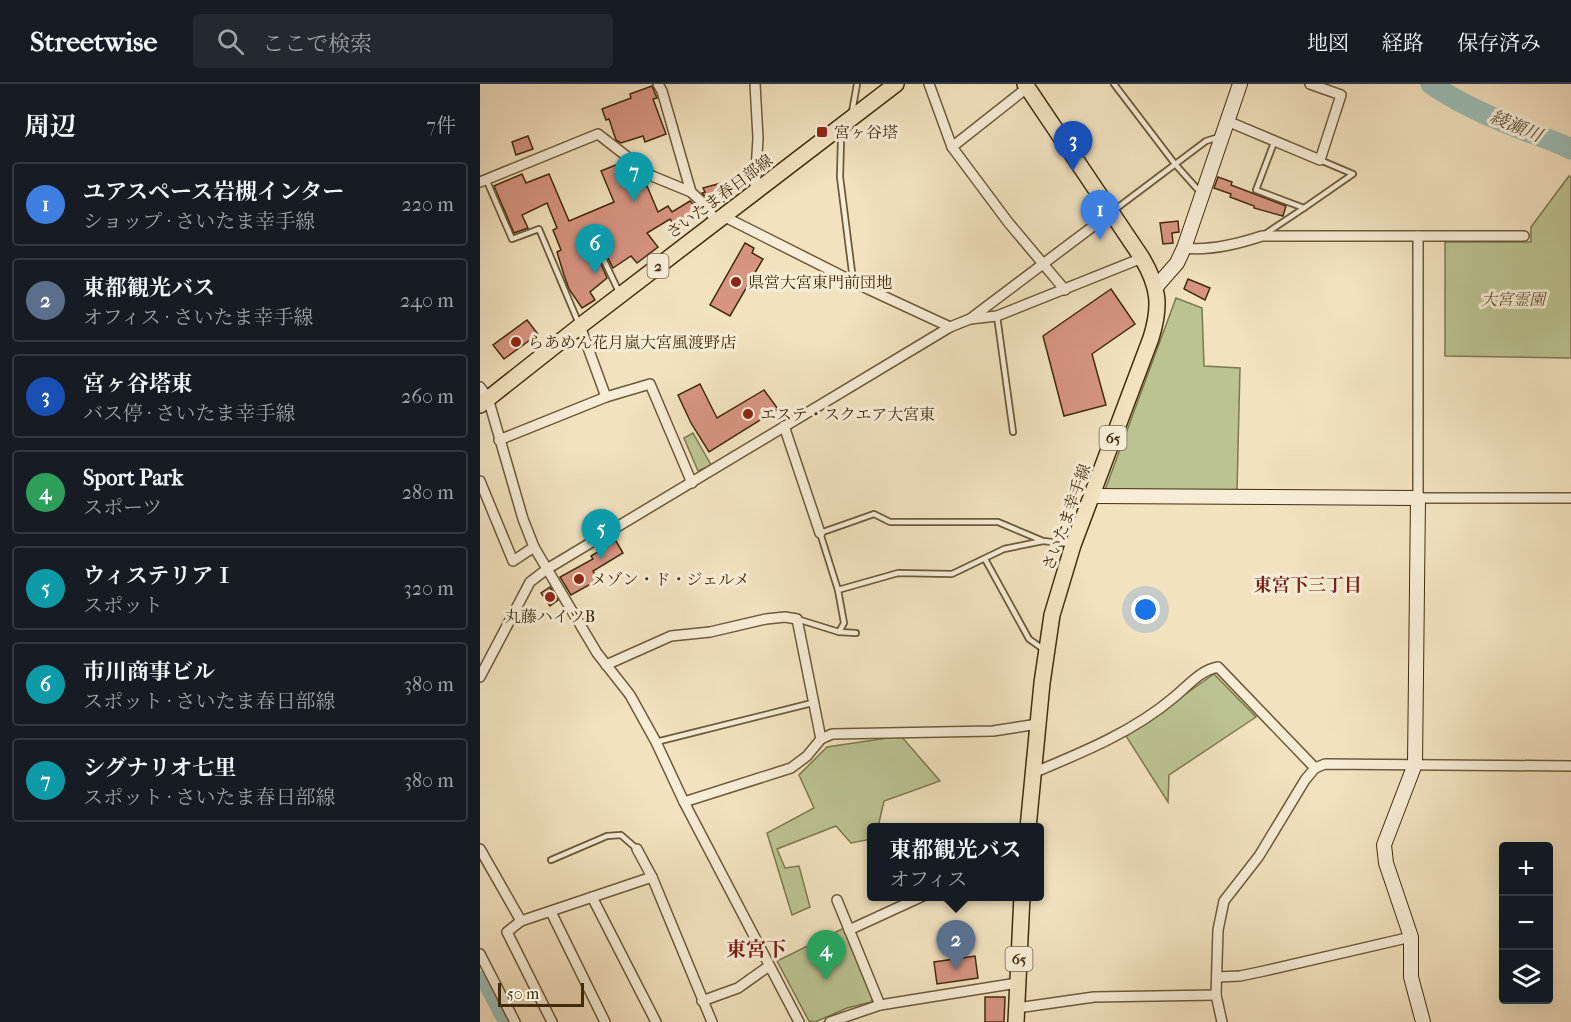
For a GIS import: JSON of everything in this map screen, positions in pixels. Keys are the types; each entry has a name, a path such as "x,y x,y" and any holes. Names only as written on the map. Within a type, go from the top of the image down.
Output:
{"main road":[{"name":"さいたま春日部線","path":"483,397 580,326 896,84"},
{"name":"さいたま幸手線","path":"1028,85 1142,258 1156,287 1157,312 1153,331 1073,545 1052,615 1046,651 1028,823"},
{"name":"65","path":"1016,1015 1022,901"}],"street":[{"path":"658,84 691,192"},
{"path":"755,84 758,138 755,187 758,189"},
{"path":"929,84 952,147 1008,222 1065,290"},
{"path":"1156,287 1170,272 1184,248 1240,84"},
{"path":"1227,121 1320,160 1341,95 1310,84"},
{"path":"952,147 1028,85"},
{"path":"483,181 598,134 652,176 691,192 719,219 950,327"},
{"path":"480,677 530,582 784,426 950,327 970,319 1112,212"},
{"path":"1184,248 1223,246 1262,236 1524,236"},
{"path":"1418,236 1415,764 1384,845 1386,863 1411,937 1411,977 1423,1022"},
{"path":"970,319 997,316 1142,258"},
{"path":"580,326 606,397"},
{"path":"500,440 606,397 650,384 693,483"},
{"path":"483,397 500,440 523,519 534,546 597,653 630,695 800,1022"},
{"path":"784,426 820,533"},
{"path":"480,481 513,561 534,546"},
{"path":"1092,496 1571,498"},
{"path":"606,665 671,636 710,632 766,619 784,617 797,619 821,739"},
{"path":"1033,773 1090,749 1160,709 1208,669 1218,667 1316,768"},
{"path":"684,802 791,768 807,756 821,739 832,734 993,731 1038,724"},
{"path":"1222,1022 1216,995 1218,930 1224,902 1259,856 1305,780 1316,768 1325,764 1571,766"},
{"path":"480,849 521,921"},
{"path":"637,849 652,878 712,1022"},
{"path":"552,1022 507,932 521,921 652,878"},
{"path":"592,897 656,1022"},
{"path":"837,900 880,1005"},
{"path":"849,930 914,901"},
{"path":"550,912 605,1022"},
{"path":"1217,977 1240,976 1411,937"},
{"path":"480,954 515,1022"},
{"path":"702,1000 738,988 769,966"},
{"path":"830,1022 880,1005 1017,983"},
{"path":"1016,1015 1094,996 1216,995"}],"lane":[{"path":"851,117 857,84"},
{"path":"1114,84 1175,164 1202,194"},
{"path":"838,128 841,140 840,177 853,281"},
{"path":"1112,212 1206,141 1221,136"},
{"path":"1275,140 1256,190 1304,208"},
{"path":"1262,236 1353,174 1320,160"},
{"path":"483,181 512,239 539,229 580,326"},
{"path":"601,254 620,295"},
{"path":"997,316 1013,432"},
{"path":"839,632 844,622 838,590 820,533 874,514 890,522 998,522 1043,541 1073,545"},
{"path":"838,590 898,573 952,574 1004,549 1043,541"},
{"path":"985,559 1029,639 1046,651"},
{"path":"797,619 839,632 856,633"},
{"path":"656,742 812,703"},
{"path":"551,860 607,836 621,835 637,849"}],"green space":[{"name":"大宮霊園","path":"1569,176 1571,178 1571,358 1445,356 1445,242 1531,242 1531,227"},
{"path":"1176,298 1202,308 1204,366 1240,368 1237,490 1105,490"},
{"path":"693,433 711,465 698,471 684,438"},
{"path":"1214,674 1256,717 1169,775 1168,802 1126,736"},
{"path":"901,736 940,781 884,801 879,823 867,823 867,840 851,843 836,826 777,849 785,868 799,866 810,907 792,915 767,833 814,808 799,775 827,747"},
{"path":"846,927 873,998 871,1002 847,1008 815,1022 809,1021 777,961"}],"building":[{"path":"652,86 657,98 653,99 666,134 645,142 643,136 621,143 616,140 609,119 606,120 602,109 631,98 630,94"},
{"path":"528,136 533,149 516,155 512,142"},
{"path":"618,164 622,175 629,172 633,180 638,178 642,188 647,186 658,212 668,206 672,212 690,201 702,213 675,227 670,219 647,233 658,247 637,263 631,256 613,268 605,252 599,250 597,255 607,278 590,292 595,300 582,308 569,289 564,275 557,252 561,250 553,230 557,228 547,203 522,215 528,228 514,233 494,186 522,174 526,183 549,174 569,221 614,202 601,171"},
{"path":"1218,177 1232,182 1231,185 1286,206 1283,216 1254,208 1254,206 1230,197 1231,194 1214,188"},
{"path":"741,181 726,192 730,197 715,208 702,193 705,192 703,188"},
{"path":"1178,221 1179,232 1172,233 1173,243 1163,244 1160,223"},
{"name":"県営大宮東門前団地","path":"745,243 754,248 752,253 763,259 730,316 710,305"},
{"path":"1188,279 1210,288 1205,300 1184,289"},
{"path":"1111,289 1135,324 1092,354 1106,405 1064,416 1043,336"},
{"path":"527,320 538,334 504,359 493,345"},
{"name":"エステ・スクエア大宮東","path":"700,384 717,418 764,390 778,409 709,452 691,423 678,395"},
{"path":"616,541 623,553 593,571 598,580 571,595 560,577 593,559 591,556"},
{"name":"丸藤ハイツB","path":"550,587 558,600 550,606 541,593"},
{"path":"975,956 978,978 937,984 934,962"},
{"path":"985,997 1005,997 1004,1022 985,1022"}],"waterway":[{"name":"綾瀬川","path":"1431,84 1452,98 1487,115 1571,149"},
{"path":"480,977 504,1022"}],"place":[{"name":"宮ヶ谷塔","path":"822,132"},
{"name":"宮ヶ谷塔東","path":"1073,171"},
{"name":"シグナリオ七里","path":"634,202"},
{"name":"ユアスペース岩槻インター","path":"1100,240"},
{"name":"市川商事ビル","path":"595,274"},
{"name":"県営大宮東門前団地","path":"736,282"},
{"name":"らあめん花月嵐大宮風渡野店","path":"516,342"},
{"name":"エステ・スクエア大宮東","path":"748,414"},
{"name":"ウィステリアⅠ","path":"601,559"},
{"name":"メゾン・ド・ジェルメ","path":"579,579"},
{"name":"丸藤ハイツB","path":"550,597"},
{"name":"東都観光バス","path":"956,970"},
{"name":"Sport Park","path":"826,980"}],"district":[{"name":"東宮下三丁目","path":"1308,585"},
{"name":"東宮下","path":"756,949"}]}
